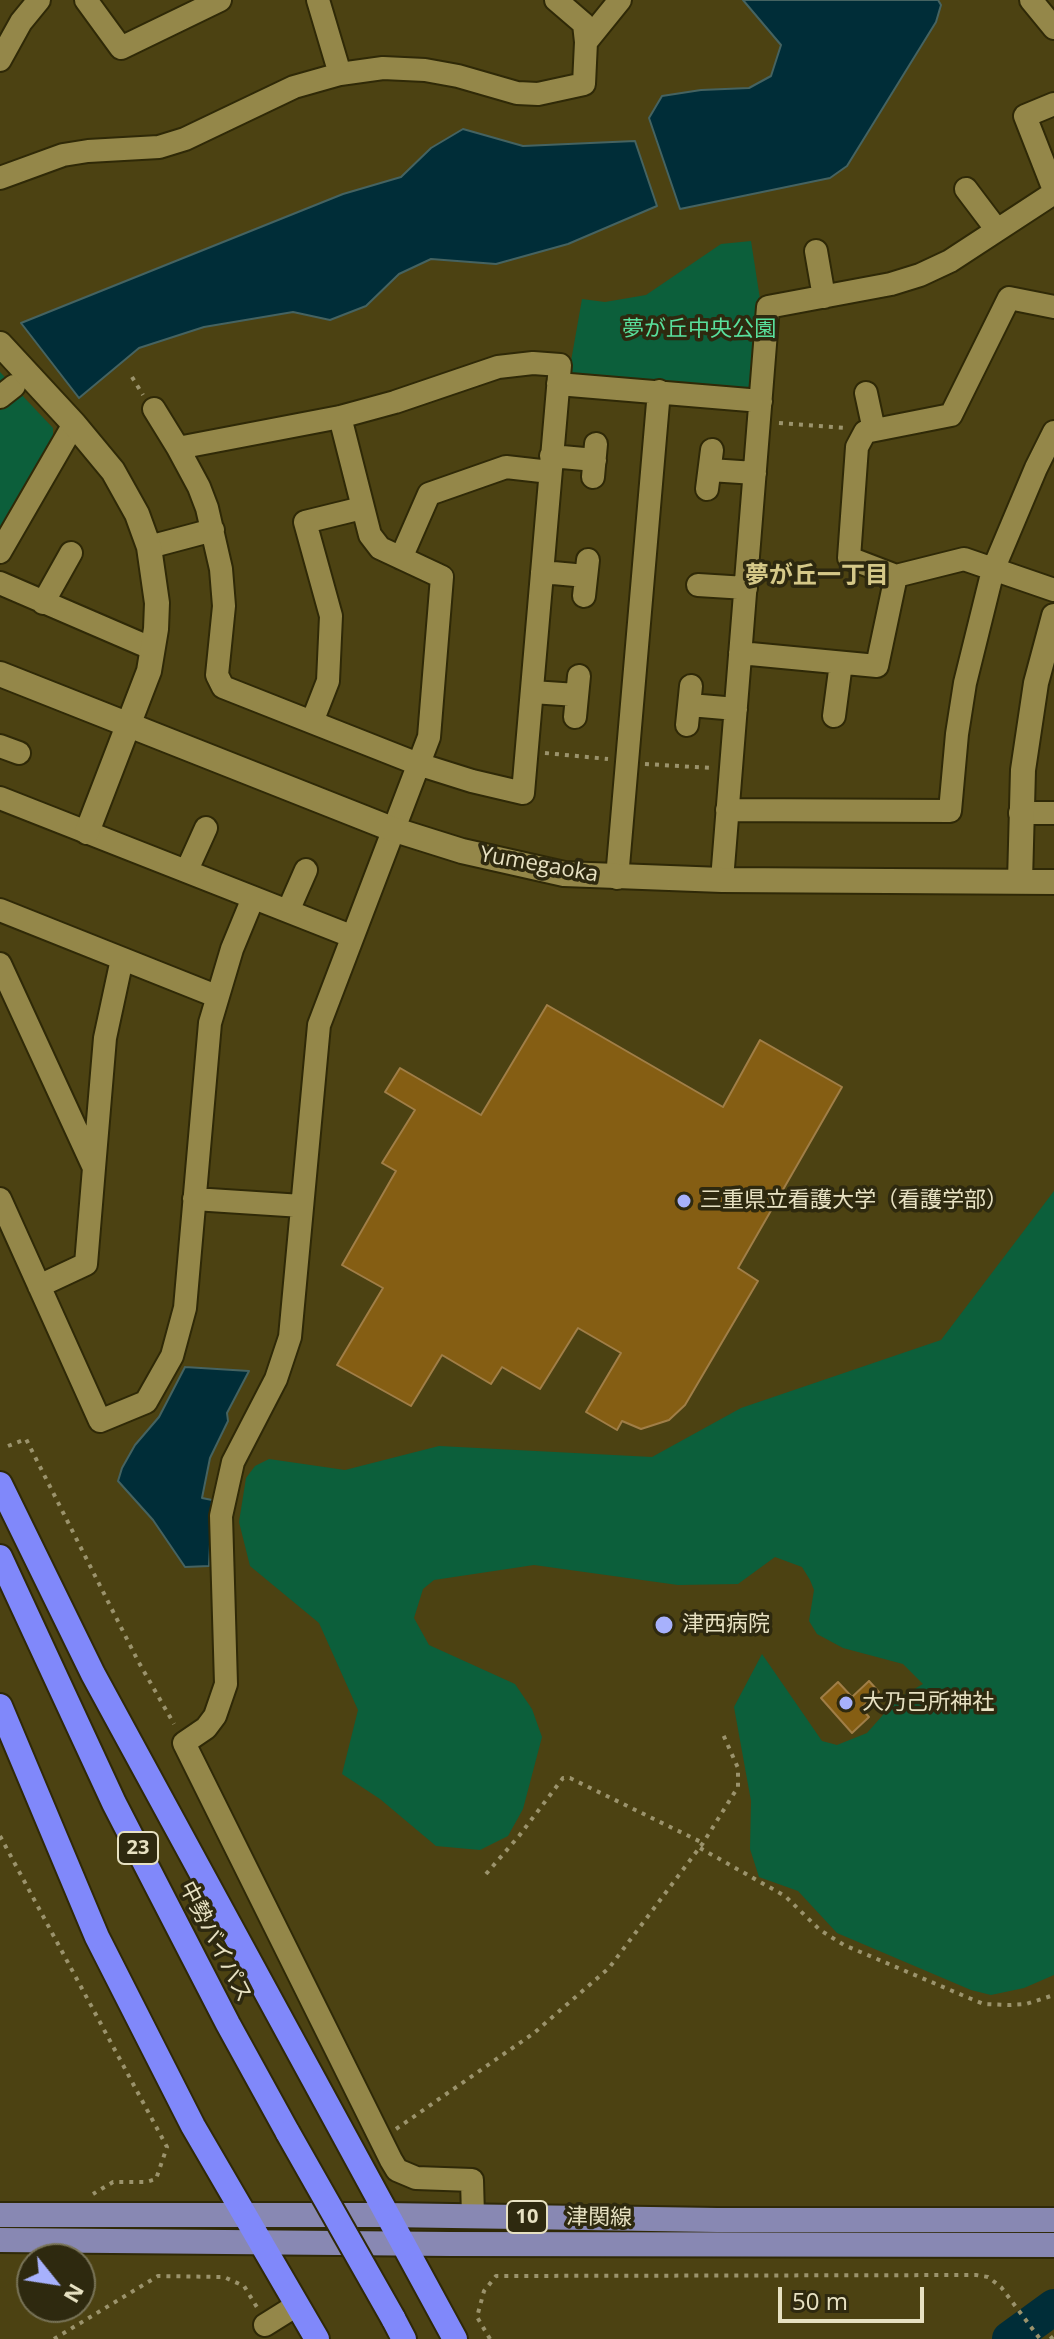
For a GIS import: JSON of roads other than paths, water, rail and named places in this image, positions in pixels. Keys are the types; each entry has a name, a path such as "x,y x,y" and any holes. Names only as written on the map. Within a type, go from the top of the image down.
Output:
{"highway":[{"path":"0,1484 100,1688 455,2339"},
{"name":"中勢バイパス","path":"0,1557 114,1803 228,2024 398,2329"},
{"path":"0,1706 97,1937 193,2126 317,2339"}],"main road":[{"name":"津関線","path":"0,2215 1054,2220"},
{"name":"津関線","path":"0,2240 1054,2245"}],"street":[{"path":"0,60 21,22 39,0"},
{"path":"86,0 121,48 220,0"},
{"path":"318,0 340,74"},
{"path":"0,178 63,155 159,147 185,139 294,87 340,74 383,68 425,70 517,93 538,94 584,84 584,24 556,0"},
{"path":"586,42 620,0"},
{"path":"1031,0 1054,28"},
{"path":"722,880 768,307 891,284 920,275 950,261 1054,192 1025,116 1054,104"},
{"path":"966,189 997,230"},
{"path":"817,251 824,297"},
{"path":"1054,307 1009,298 951,415 868,433 857,447 849,558 896,576 964,559 1054,590"},
{"path":"0,344 105,461 125,490 149,547 157,603 149,671 87,832"},
{"path":"154,409 199,487 213,530 224,606 217,675 223,687 418,764 523,793 560,365 533,363 498,367 340,417 178,448"},
{"path":"558,384 659,391 760,411"},
{"path":"617,878 659,391"},
{"path":"866,393 868,433"},
{"path":"340,417 370,535 380,548 442,577 429,737 319,1025 293,1318 285,1356 276,1379 233,1462 221,1516 226,1684 215,1716 206,1728 184,1743 397,2170 416,2178 472,2180 473,2216"},
{"path":"0,552 74,424"},
{"path":"727,810 950,811 965,683 993,570 1054,432"},
{"path":"401,558 429,494 506,467 595,460"},
{"path":"710,470 755,473"},
{"path":"312,722 328,681 331,616 305,522 362,508"},
{"path":"149,547 213,530"},
{"path":"43,603 71,553"},
{"path":"542,572 586,577"},
{"path":"740,653 877,666 896,576"},
{"path":"0,583 153,649"},
{"path":"698,585 746,588"},
{"path":"1020,881 1023,770 1036,683 1054,616"},
{"path":"835,716 841,663"},
{"name":"Yumegaoka","path":"0,674 392,829 462,851 564,874 722,880 1054,882"},
{"path":"532,692 577,696"},
{"path":"689,705 736,709"},
{"path":"0,798 351,936"},
{"path":"1020,813 1054,813"},
{"path":"187,870 204,828"},
{"path":"288,911 305,870"},
{"path":"0,1199 100,1421 146,1402 172,1356 185,1308 206,1048 216,996 253,898"},
{"path":"0,910 216,996"},
{"path":"39,1286 86,1264 105,1038 122,959"},
{"path":"0,964 94,1168"},
{"path":"194,1199 302,1206"},
{"path":"265,2325 297,2305"}],"water":[{"path":"743,0 938,0 941,5 936,22 847,166 830,178 680,209 649,118 662,96 701,90 749,88 771,76 781,45"},
{"path":"463,129 523,146 635,141 657,206 568,244 496,264 431,259 399,274 366,306 330,320 293,312 204,327 139,348 79,398 21,323 343,194 401,177 431,148"},
{"path":"185,1367 249,1371 227,1413 228,1421 210,1458 202,1498 212,1500 209,1566 185,1567 153,1520 118,1481 135,1445 159,1417"}],"waterway":[{"path":"1010,2339 1054,2307"}],"place":[{"name":"三重県立看護大学（看護学部）","path":"684,1201"},
{"name":"津西病院","path":"664,1625"},
{"name":"大乃己所神社","path":"846,1703"}],"district":[{"name":"夢が丘一丁目","path":"817,576"}],"park label":[{"name":"夢が丘中央公園","path":"699,330"}]}
